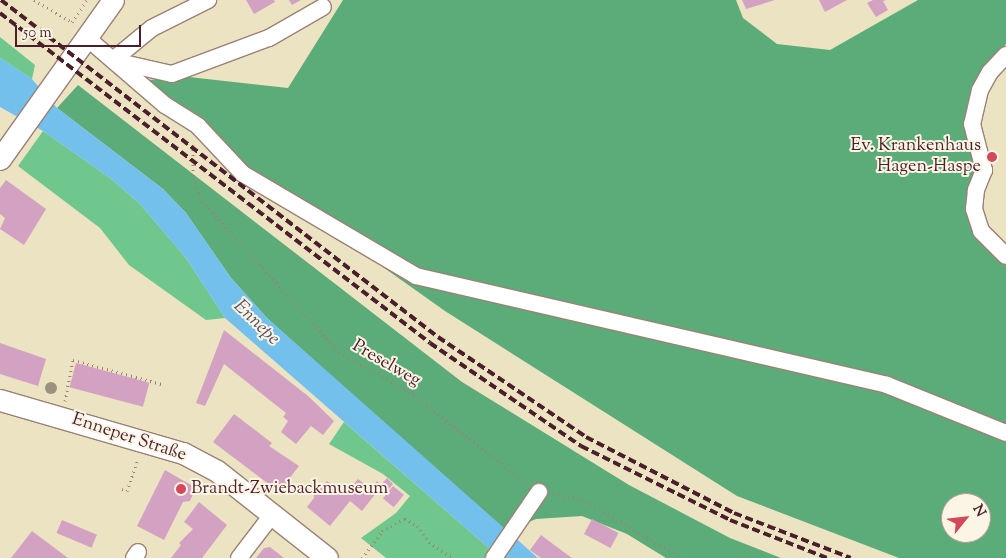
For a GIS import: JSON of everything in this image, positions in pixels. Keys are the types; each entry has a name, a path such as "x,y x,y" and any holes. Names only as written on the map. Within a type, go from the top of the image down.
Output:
{"main road":[{"path":"0,159 56,84 113,0"},
{"name":"Enneper Straße","path":"0,400 61,416 183,453 217,472 326,558"}],"street":[{"path":"113,60 152,28 208,0"},
{"path":"113,60 172,74 269,38 323,7"},
{"path":"87,38 165,105 198,126 243,174 416,276 887,384 1006,433"},
{"path":"1006,55 990,72 980,90 972,124 984,170 976,190 974,209 980,230 1006,256"},
{"path":"494,558 539,492"},
{"path":"239,558 272,515"}],"path":[{"path":"34,0 72,22 87,0"},
{"name":"Preselweg","path":"193,139 193,178 202,201 339,352 415,395 515,477 539,492 582,499 683,558"},
{"path":"61,416 73,360 162,384"},
{"path":"122,489 127,491 134,473"},
{"path":"362,558 382,531 405,518 417,526 429,542 452,558"}],"green space":[{"path":"343,0 736,0 743,18 777,44 830,50 918,0 1006,0 1006,44 980,75 980,169 970,209 1006,261 1006,432 887,383 417,274 243,167 142,81 180,76 288,88"},
{"path":"0,37 35,65 32,79 0,58"},
{"path":"78,85 462,382 629,485 730,538 781,558 666,558 627,534 582,516 536,519 505,532 267,318 231,278 186,213 163,189 57,108"},
{"path":"43,131 110,178 140,204 186,258 225,318 206,320 129,265 100,228 18,166"},
{"path":"359,250 416,278 887,385 1006,434 1006,558 899,558 737,496 445,311"},
{"path":"344,422 491,550 492,558 386,558 361,538 396,513 410,496 383,474 329,444"}],"water":[{"name":"Ennepe","path":"0,58 32,79 57,108 163,189 186,213 231,278 267,318 538,558 503,558 491,550 225,318 186,258 140,204 110,178 43,131 0,107"}],"building":[{"path":"246,0 274,0 275,2 254,14"},
{"path":"289,0 301,0 292,5"},
{"path":"742,0 775,0 746,9"},
{"path":"819,0 847,0 825,12"},
{"path":"873,0 886,0 883,1 888,10 876,17 867,3"},
{"path":"6,180 46,209 24,245 0,229 5,218 0,214 0,188"},
{"path":"224,330 308,396 334,421 323,435 311,426 296,444 281,432 288,421 283,417 286,413 224,364 205,406 196,403"},
{"path":"0,343 46,359 38,386 0,374"},
{"path":"76,363 149,383 143,407 70,387"},
{"path":"234,414 272,443 269,446 299,466 279,492 213,442"},
{"path":"165,470 196,488 190,501 183,502 164,540 137,526"},
{"path":"387,478 393,484 384,495 373,486 377,481 381,485"},
{"path":"358,479 376,493 362,511 350,501 330,526 307,507 314,498 314,489 320,489 327,481 335,487 338,483 348,492"},
{"path":"393,486 404,495 394,507 383,498"},
{"path":"199,502 227,525 202,558 171,558 181,545 179,543 193,529 184,522"},
{"path":"592,519 618,533 611,548 584,534"},
{"path":"62,520 97,535 92,548 57,533"},
{"path":"32,531 68,558 11,558"},
{"path":"541,535 572,558 541,558 530,550"},
{"path":"270,547 284,558 256,558 264,548"}],"railway":[{"path":"1,0 438,337 586,437 734,513 851,558"},
{"path":"0,13 430,343 581,446 730,520 827,558"}],"place":[{"name":"Ev. Krankenhaus Hagen-Haspe","path":"992,157"},
{"name":"Brandt-Zwiebackmuseum","path":"181,489"}]}
